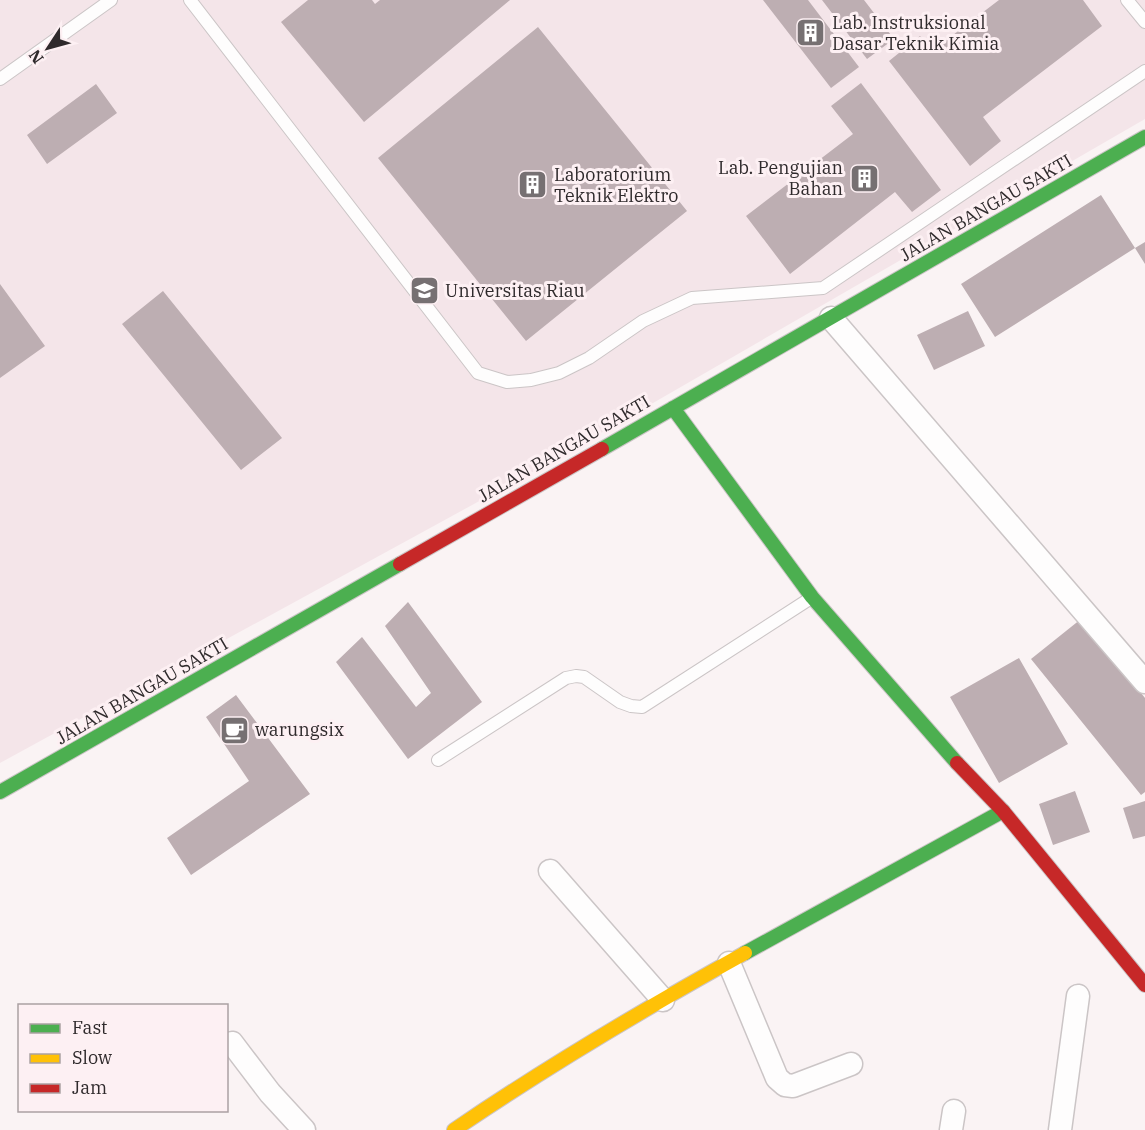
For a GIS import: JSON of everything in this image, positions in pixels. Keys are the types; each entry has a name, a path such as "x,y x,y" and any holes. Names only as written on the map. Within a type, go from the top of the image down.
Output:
{"street":[{"name":"JALAN BANGAU SAKTI","path":"0,792 1145,137"},
{"path":"831,318 1145,682"},
{"path":"673,408 812,597 943,748 1003,811 1145,985"},
{"path":"454,1130 607,1032 1003,811"},
{"path":"550,871 663,1000"},
{"path":"729,963 777,1078 781,1082 793,1086 850,1065"},
{"path":"1060,1130 1078,996"},
{"path":"232,1043 270,1093 304,1130"}],"lane":[{"path":"0,79 111,0"},
{"path":"190,0 478,373 507,382 531,380 559,373 589,358 644,321 692,298 823,288 1145,71"},
{"path":"1127,0 1145,22"},
{"path":"438,760 566,678 584,677 620,702 642,707 812,597"}],"shaded area":[{"name":"Universitas Riau","path":"0,0 1145,0 1145,119 549,463 0,763"}],"building":[{"path":"308,0 372,0 375,4 380,0 510,0 364,122 281,22"},
{"name":"Lab. Instruksional Dasar Teknik Kimia","path":"763,0 808,0 859,67 831,88"},
{"path":"822,0 864,0 894,39 867,59"},
{"path":"999,0 1083,0 1102,26 983,117 1001,141 970,166 889,61 920,36 932,51"},
{"name":"Laboratorium Teknik Elektro","path":"538,27 687,211 526,341 378,158"},
{"name":"Lab. Pengujian Bahan","path":"861,83 941,190 912,212 895,192 790,274 746,216 853,134 831,106"},
{"path":"96,84 117,113 47,164 27,135"},
{"path":"1101,195 1135,248 995,337 961,284"},
{"path":"1145,242 1145,264 1135,248"},
{"path":"0,284 45,346 0,378"},
{"path":"163,291 282,438 241,470 122,324"},
{"path":"968,311 985,346 934,370 917,335"},
{"path":"408,602 482,702 408,759 336,662 362,637 416,707 431,693 385,626"},
{"path":"1081,619 1145,698 1145,792 1141,795 1031,659"},
{"path":"1019,658 1068,744 999,783 950,697"},
{"path":"236,695 310,794 191,875 167,838 249,781 206,717"},
{"path":"1075,791 1090,832 1053,845 1039,804"},
{"path":"1145,801 1145,836 1133,839 1123,808"}],"traffic: fast":[{"path":"602,449 1145,137"},
{"path":"673,408 812,597 957,763"},
{"path":"0,792 400,564"},
{"path":"745,953 1003,811"}],"traffic: slow":[{"path":"454,1130 598,1038 745,953"}],"traffic: jam":[{"path":"400,564 602,449"},
{"path":"957,763 1003,811 1145,985"}],"place":[{"name":"Lab. Instruksional Dasar Teknik Kimia","path":"811,33"},
{"name":"Lab. Pengujian Bahan","path":"864,178"},
{"name":"Laboratorium Teknik Elektro","path":"533,185"},
{"name":"Universitas Riau","path":"424,291"},
{"name":"warungsix","path":"234,730"}]}
